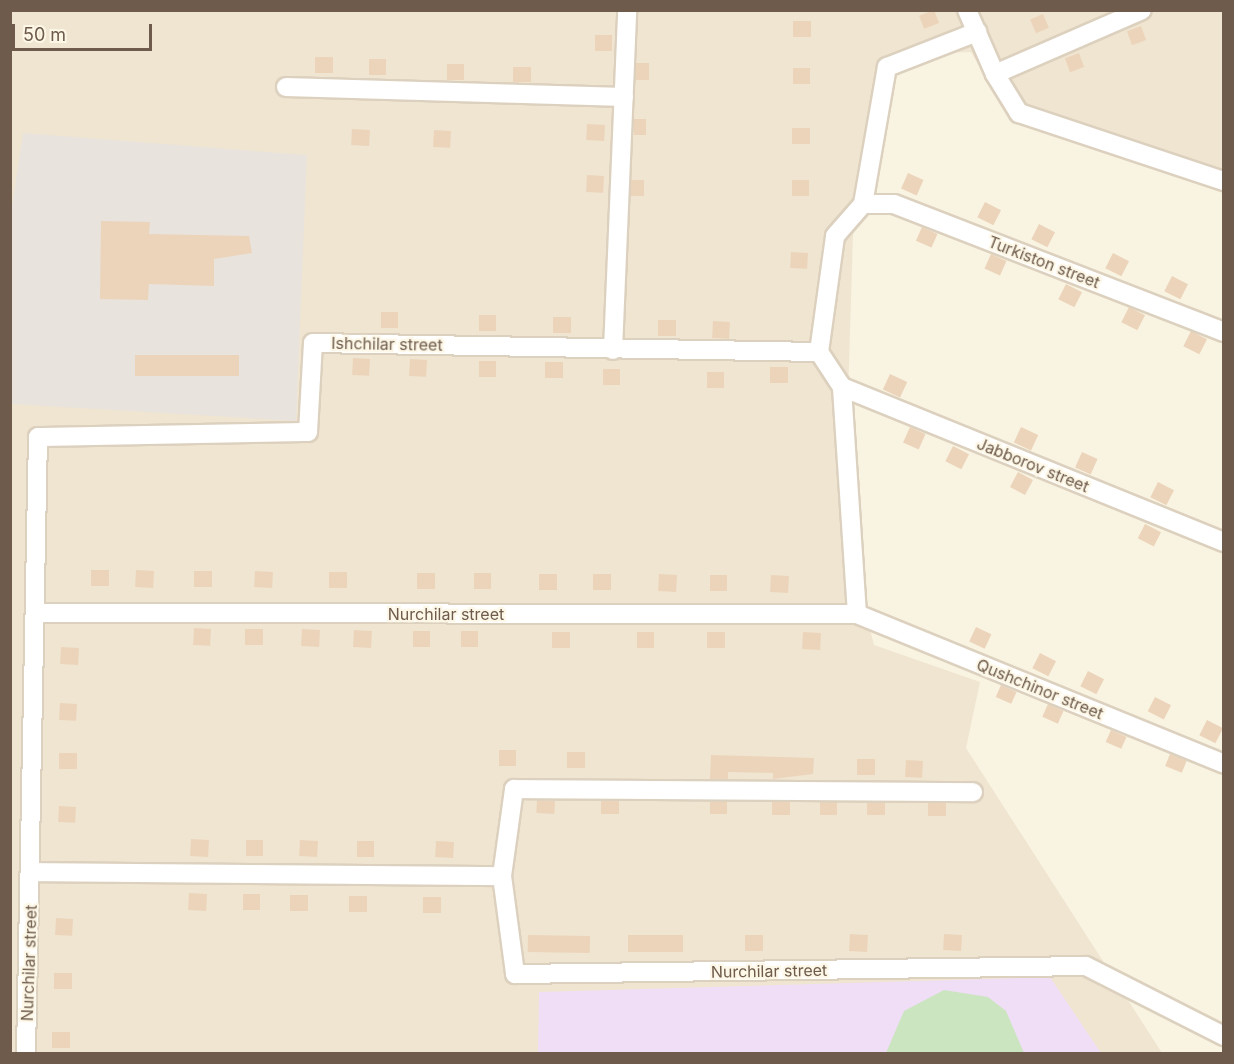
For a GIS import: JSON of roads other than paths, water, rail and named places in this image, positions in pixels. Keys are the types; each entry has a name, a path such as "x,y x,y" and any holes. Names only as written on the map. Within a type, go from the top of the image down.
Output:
{"street":[{"path":"613,350 627,10"},
{"path":"967,10 995,74 1019,113 1224,181"},
{"path":"995,74 1142,10"},
{"path":"857,615 842,387 819,351 835,237 863,204 887,67 977,32"},
{"path":"286,87 624,97"},
{"name":"Turkiston street","path":"863,204 894,204 1224,332"},
{"name":"Ishchilar street","path":"38,437 308,432 313,343 613,350 819,351"},
{"name":"Jabborov street","path":"842,387 1224,542"},
{"name":"Nurchilar street","path":"26,1053 38,437"},
{"name":"Nurchilar street","path":"35,613 857,615"},
{"name":"Qushchinor street","path":"857,615 1224,764"},
{"name":"Nurchilar street","path":"973,792 514,789 502,876 515,974 1086,966 1224,1036"},
{"path":"31,872 502,876"}]}
